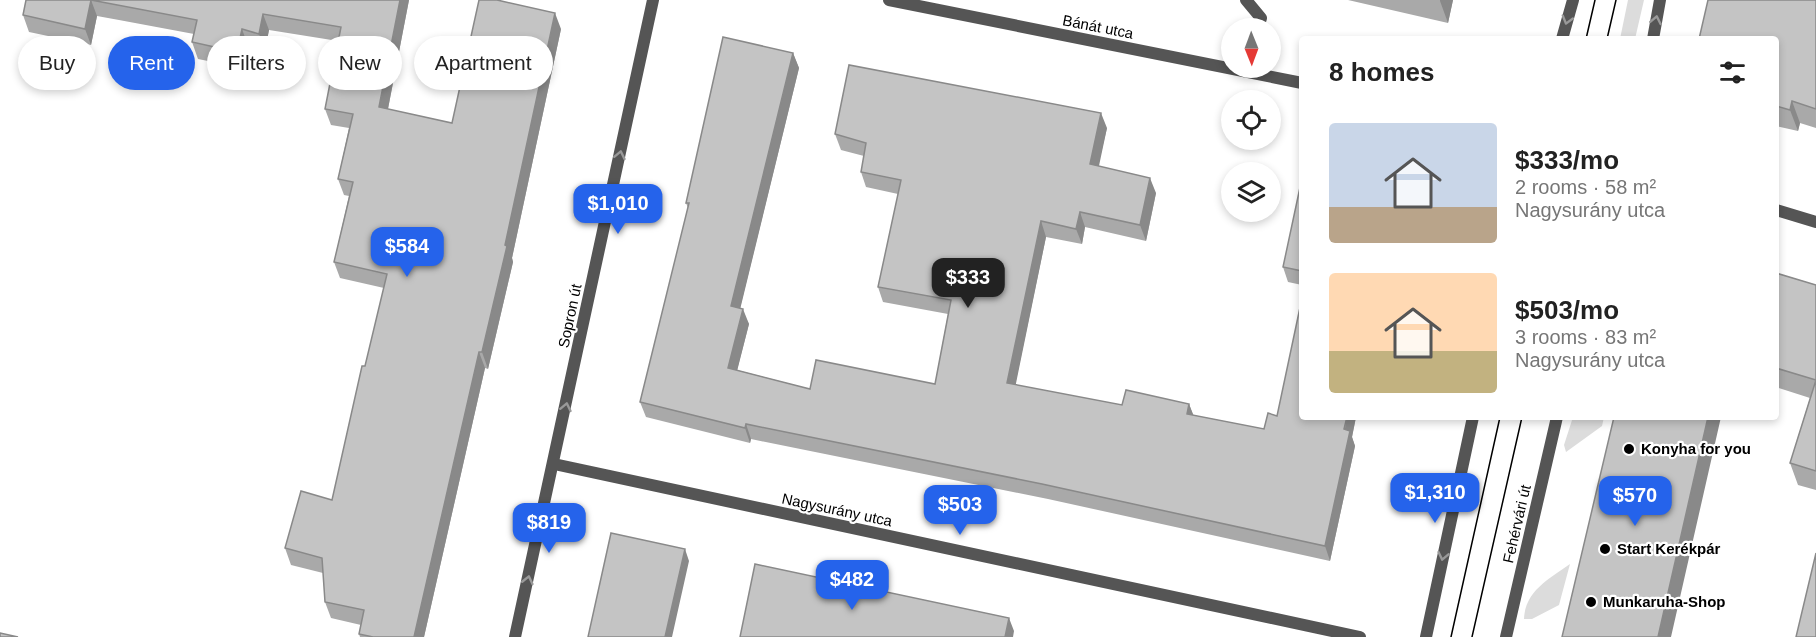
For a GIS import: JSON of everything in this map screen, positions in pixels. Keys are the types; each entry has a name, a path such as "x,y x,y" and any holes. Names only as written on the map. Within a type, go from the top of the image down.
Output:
{"street":[{"name":"Sopron út","path":"515,637 653,0"},
{"name":"Bánát utca","path":"889,0 1221,65"},
{"path":"1246,0 1261,18"},
{"path":"1563,36 1573,0"},
{"path":"1654,36 1660,0"},
{"name":"Bánát utca","path":"1281,78 1299,82"},
{"path":"1779,211 1816,222"},
{"path":"1426,637 1472,420"},
{"name":"Fehérvári út","path":"1506,637 1556,420"},
{"name":"Nagysurány utca","path":"554,464 1360,637"}],"shaded area":[{"path":"1628,0 1644,0 1636,36 1621,36"},
{"path":"1572,420 1603,420 1602,426 1566,452 1564,445"},
{"path":"1570,564 1559,605 1532,619 1524,619 1525,609 1533,593"}],"building":[{"path":"26,0 91,0 85,29 23,15"},
{"path":"91,0 400,0 393,36 339,36 341,27 263,14 259,34 242,29 240,36 207,36 207,45 195,43 193,36 197,20"},
{"path":"479,0 497,0 555,13 550,36 471,36"},
{"path":"1708,0 1816,0 1816,109 1792,101 1790,110 1779,107 1779,36 1700,36"},
{"path":"723,37 793,53 731,306 743,309 728,368 810,389 816,360 935,384 951,300 878,287 901,180 861,172 866,143 835,134 849,65 1101,113 1090,164 1150,178 1140,225 1080,212 1076,229 1041,221 1007,383 1122,405 1126,390 1189,404 1187,414 1264,429 1268,413 1277,416 1299,312 1299,420 1346,420 1344,429 1350,431 1325,546 1042,484 746,424 745,428 640,402 689,203 686,203"},
{"path":"329,90 382,90 379,107 452,123 459,90 538,90 505,245 507,246 482,352 479,352 414,637 373,637 359,634 364,610 325,602 322,558 285,548 301,491 332,500 362,366 365,366 387,274 334,262 353,182 338,179 353,114 325,109"},
{"path":"1299,192 1299,270 1283,267"},
{"path":"1779,274 1816,285 1816,380 1779,369"},
{"path":"1816,380 1816,471 1790,463"},
{"path":"1613,420 1707,420 1658,637 1562,637"},
{"path":"611,533 685,549 665,637 588,637"},
{"path":"1816,553 1816,637 1796,637"},
{"path":"755,564 1009,618 1005,637 740,637"},
{"path":"0,633 18,637 0,637"}],"tram line":[{"path":"1587,36 1595,0"},
{"path":"1608,36 1616,0"},
{"path":"1451,637 1499,420"},
{"path":"1472,637 1521,420"}],"place":[{"name":"Konyha for you","path":"1629,449"},
{"name":"Start Kerékpár","path":"1605,549"},
{"name":"Munkaruha-Shop","path":"1591,602"}]}
